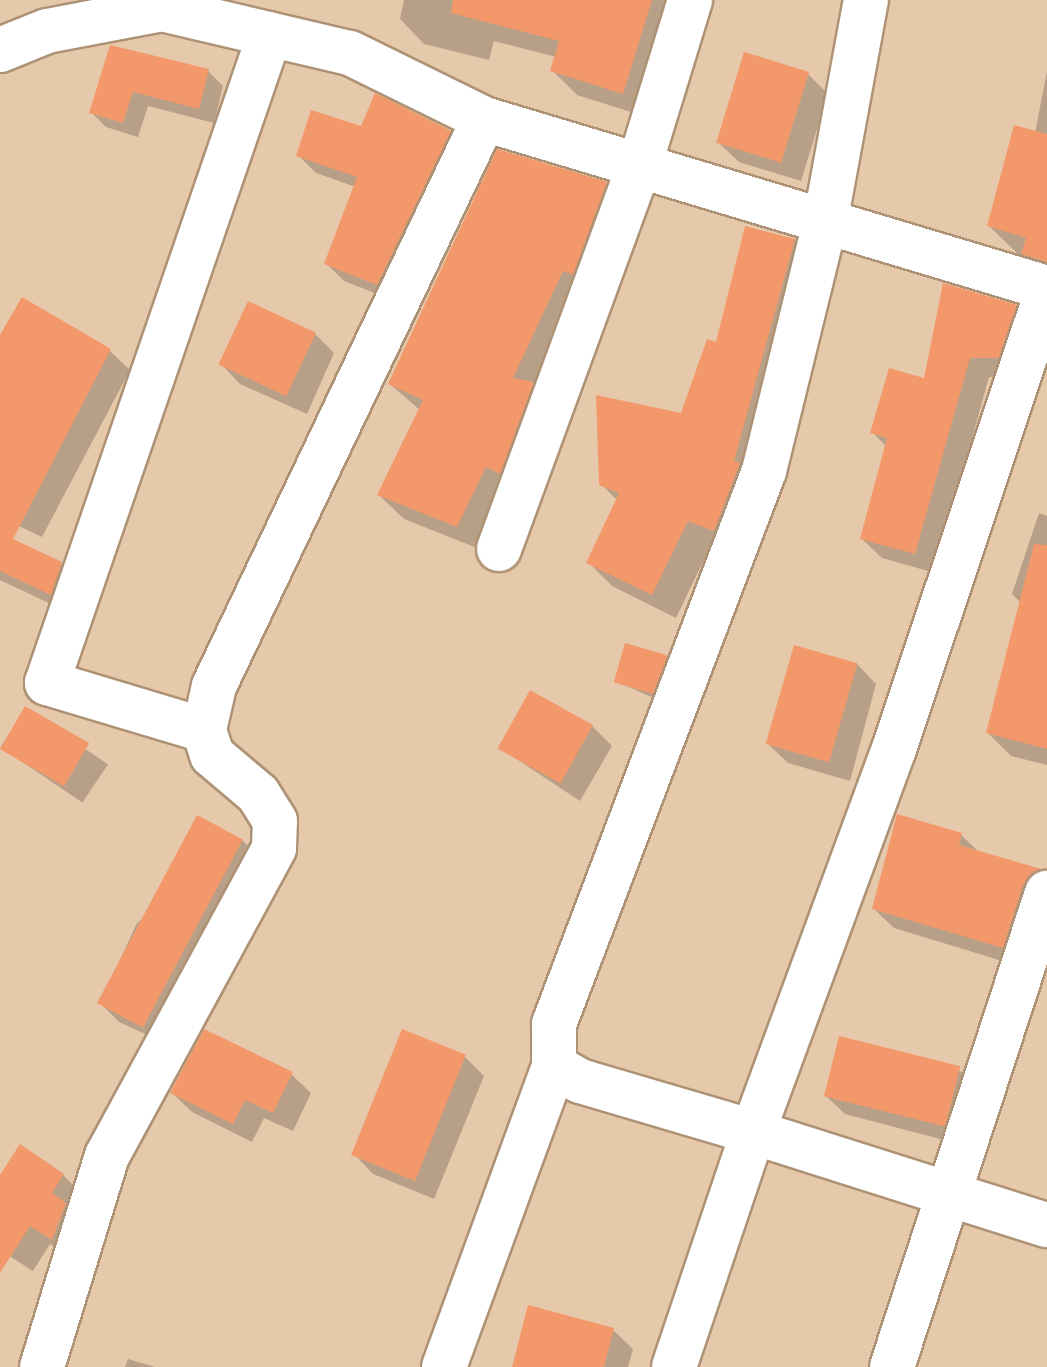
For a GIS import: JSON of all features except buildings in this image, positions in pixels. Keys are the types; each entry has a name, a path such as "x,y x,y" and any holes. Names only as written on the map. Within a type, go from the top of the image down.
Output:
{"street":[{"path":"499,549 639,167 690,0"},
{"path":"444,1367 554,1066 554,1024 764,471 825,223 866,0"},
{"path":"1,52 47,31 162,9 350,53 484,119 1047,290 894,749 753,1132 674,1367"},
{"path":"204,730 47,683 270,34"},
{"path":"42,1367 107,1156 274,848 275,821 258,794 212,755 204,730 214,686 484,119"},
{"path":"892,1367 1047,893"},
{"path":"554,1066 580,1081 1047,1225"}]}
